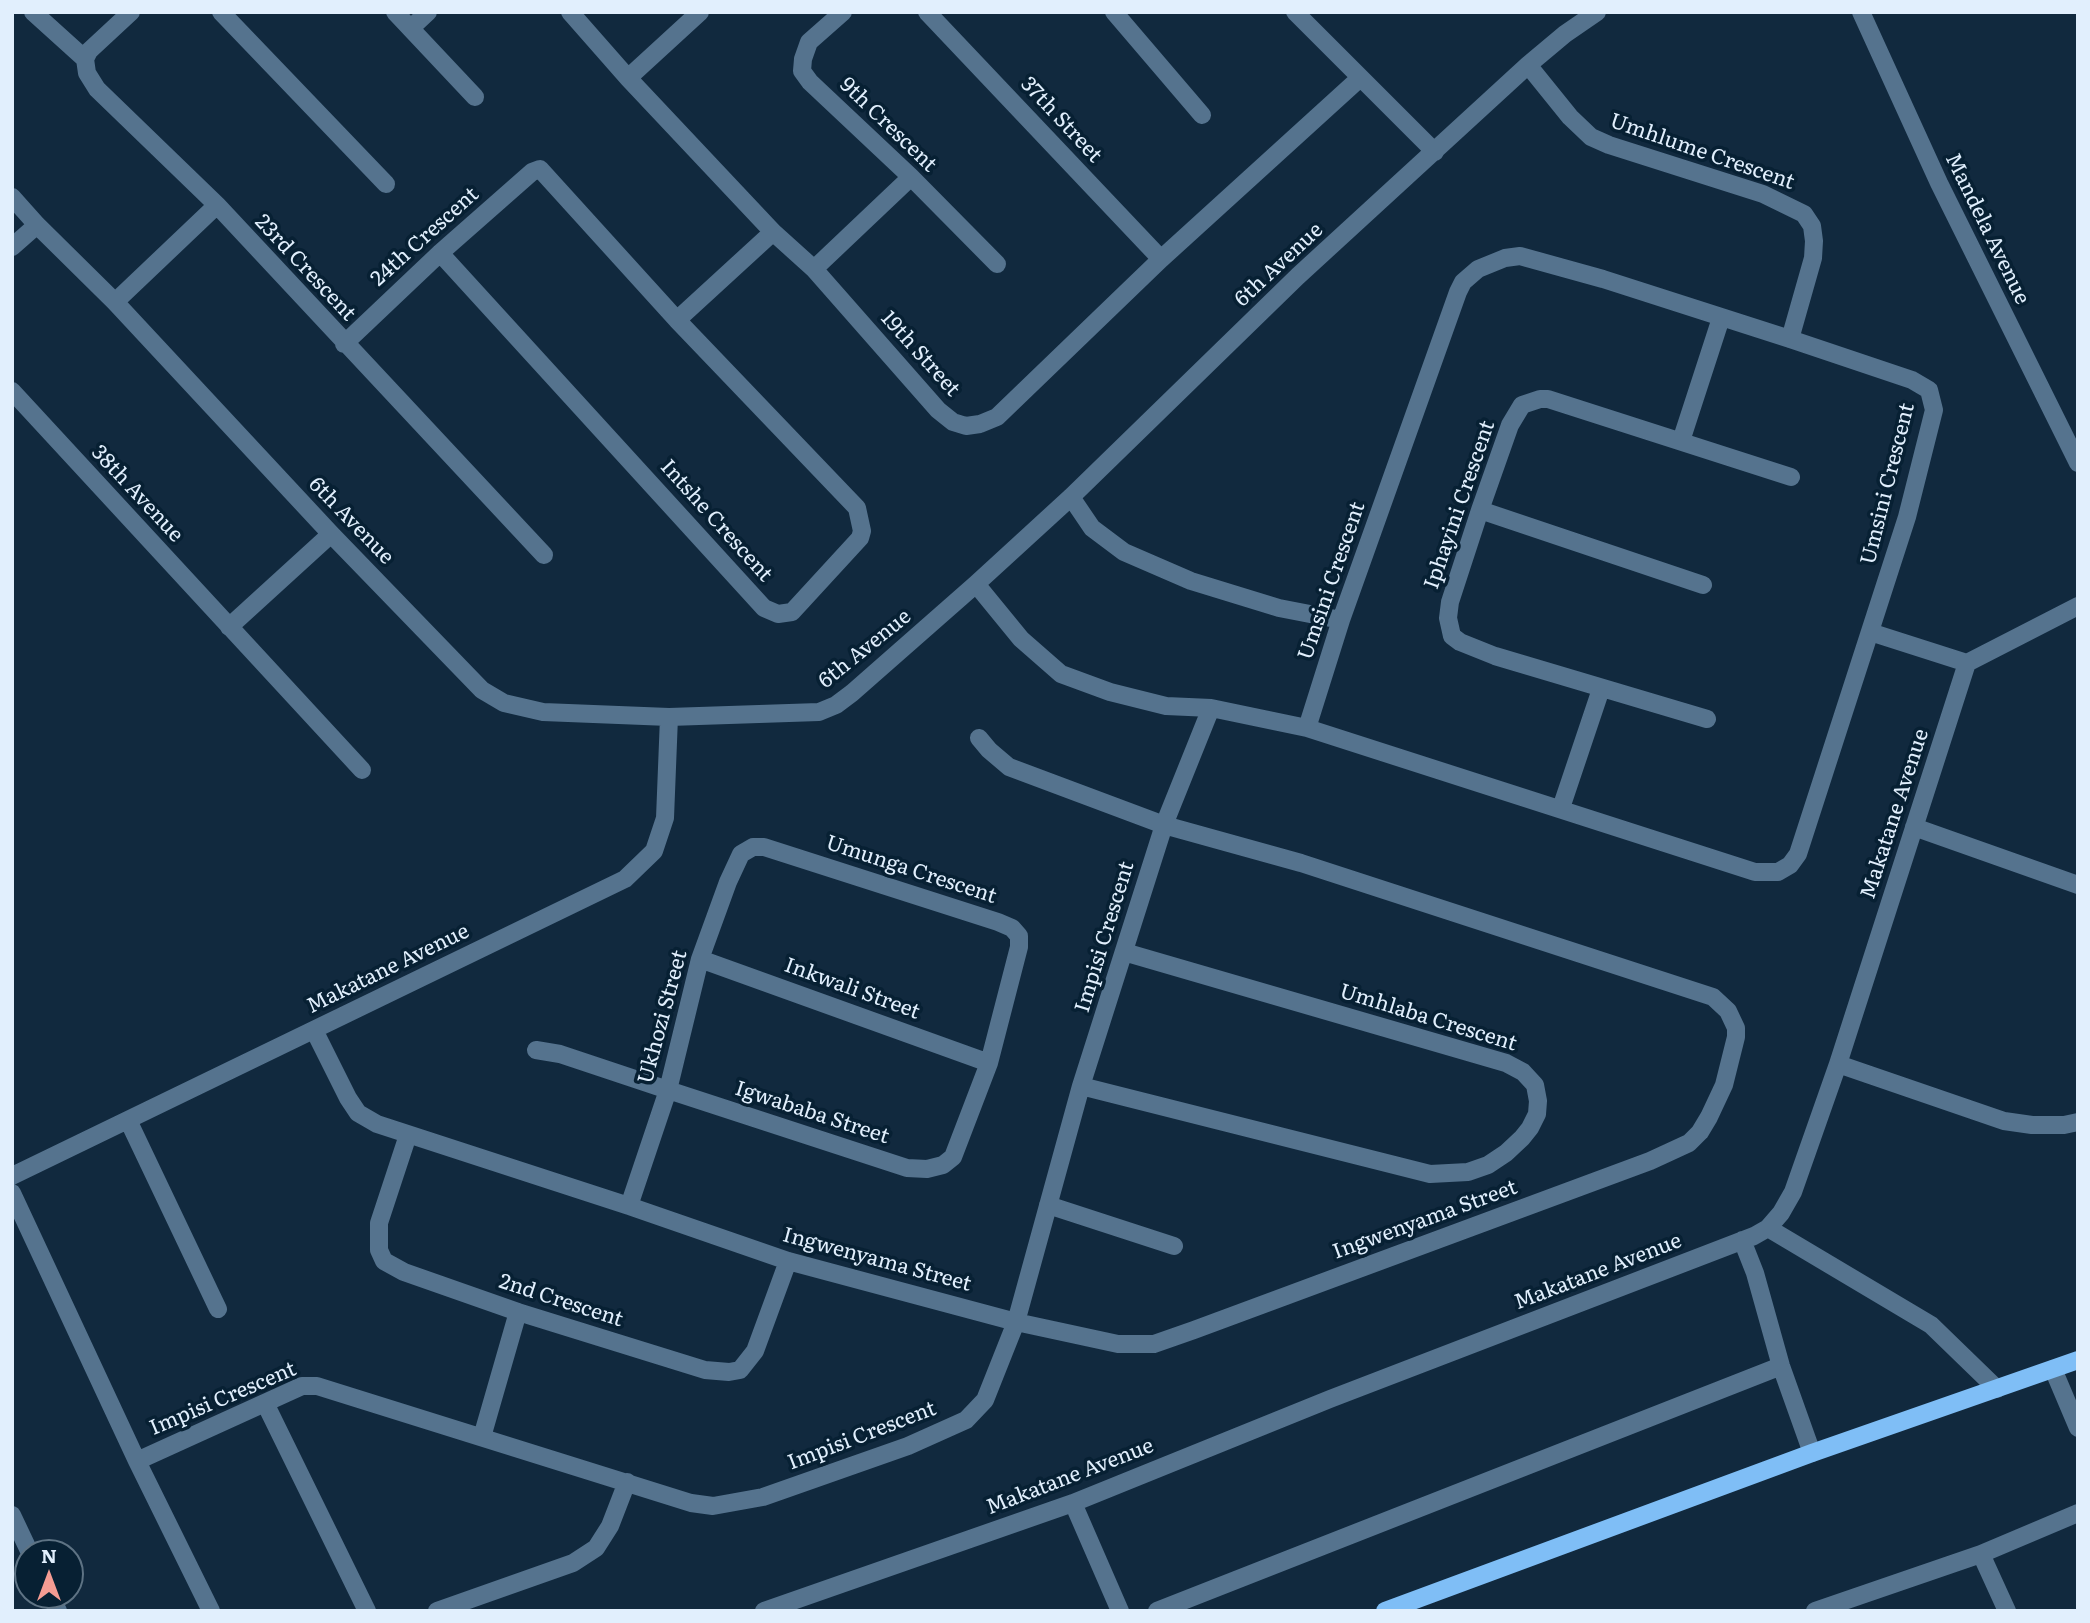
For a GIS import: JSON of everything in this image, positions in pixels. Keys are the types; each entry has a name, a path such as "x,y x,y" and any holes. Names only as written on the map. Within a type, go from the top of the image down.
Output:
{"main road":[{"path":"1385,1611 1812,1453 2078,1360"}],"street":[{"path":"33,12 85,59 89,51 131,12"},
{"path":"221,12 386,184"},
{"path":"396,12 475,97"},
{"path":"411,28 428,12"},
{"name":"19th Street","path":"570,12 628,79 773,232 814,269 938,411 953,422 966,426 981,424 997,417 1161,259 1360,79"},
{"path":"628,79 700,12"},
{"name":"9th Crescent","path":"843,12 809,43 802,71 810,82 911,177 997,264"},
{"name":"37th Street","path":"927,12 1161,259"},
{"path":"1114,12 1202,115"},
{"path":"1295,12 1435,152"},
{"name":"6th Avenue","path":"12,197 115,302 463,673 493,697 522,709 543,712 669,717 819,712 836,705 869,680 976,584 1071,497 1298,276 1528,65 1597,12"},
{"name":"Mandela Avenue","path":"1861,12 1939,183 2078,463"},
{"name":"23rd Crescent","path":"85,59 87,73 97,89 216,205 544,555"},
{"name":"Umhlume Crescent","path":"1528,65 1570,117 1591,137 1763,194 1804,214 1812,226 1813,258 1790,339"},
{"name":"24th Crescent","path":"344,344 440,253 532,172 540,169"},
{"name":"Intshe Crescent","path":"440,253 764,608 778,614 792,611 860,538 862,531 857,508 677,320 540,169"},
{"path":"814,269 911,177"},
{"path":"115,302 216,205"},
{"path":"12,247 37,225"},
{"path":"677,320 773,232"},
{"name":"Umsini Crescent","path":"976,584 1021,639 1061,674 1110,692 1166,706 1211,708 1307,728 1755,872 1769,873 1785,869 1798,854 1907,517 1934,410 1933,398 1924,386 1912,380 1603,279 1520,256 1491,262 1470,275 1458,292 1341,620 1307,728"},
{"path":"1681,441 1720,318"},
{"name":"38th Avenue","path":"12,391 362,770"},
{"name":"Iphayini Crescent","path":"1707,719 1495,656 1452,636 1448,618 1450,602 1480,510 1510,425 1518,410 1527,402 1548,399 1791,477"},
{"path":"1071,497 1092,528 1124,552 1191,581 1279,608 1341,620"},
{"path":"1480,510 1703,585"},
{"path":"229,627 331,534"},
{"path":"1870,632 1967,663 2078,606"},
{"name":"Makatane Avenue","path":"764,1611 1073,1503 1330,1399 1742,1241 1768,1228 1781,1213 1793,1192 1839,1064 1967,663"},
{"path":"1561,808 1601,689"},
{"name":"Impisi Crescent","path":"137,1461 302,1386 317,1386 691,1503 713,1506 763,1497 908,1446 966,1420 977,1411 992,1387 1016,1322 1082,1086 1164,825 1211,708"},
{"name":"Makatane Avenue","path":"12,1176 625,879 654,851 666,818 669,717"},
{"name":"Ingwenyama Street","path":"314,1030 338,1082 358,1113 377,1124 788,1261 1016,1322 1118,1344 1135,1345 1154,1344 1194,1330 1670,1153 1689,1143 1700,1132 1724,1085 1735,1044 1735,1028 1728,1011 1713,997 1301,863 1164,825 1009,767 979,738"},
{"path":"1914,827 2078,885"},
{"name":"Ukhozi Street","path":"629,1206 668,1090 700,959 741,854 753,847"},
{"name":"Umunga Crescent","path":"753,847 777,851 1012,928 1018,936 1019,947 989,1063 953,1157 943,1165"},
{"name":"Umhlaba Crescent","path":"1082,1086 1430,1174 1468,1172 1488,1165 1522,1138 1537,1114 1535,1085 1523,1072 1506,1063 1124,951"},
{"name":"Inkwali Street","path":"700,959 989,1063"},
{"name":"Igwababa Street","path":"536,1050 559,1054 907,1168 927,1169 943,1165"},
{"path":"1839,1064 2004,1121 2032,1125 2078,1122"},
{"path":"128,1120 218,1309"},
{"name":"2nd Crescent","path":"408,1135 379,1223 379,1250 384,1261 404,1272 518,1312 705,1370 740,1370 755,1351 788,1261"},
{"path":"12,1193 137,1461 211,1611"},
{"path":"1048,1205 1174,1246"},
{"path":"1768,1228 1931,1325 1997,1389"},
{"path":"1742,1241 1755,1273 1781,1366 1812,1453"},
{"path":"482,1437 518,1312"},
{"path":"1157,1611 1781,1366"},
{"path":"2053,1369 2078,1428"},
{"path":"265,1403 367,1611"},
{"path":"437,1611 573,1563 596,1548 610,1526 627,1482"},
{"path":"1073,1503 1120,1611"},
{"path":"1815,1611 1848,1605 2078,1513"},
{"path":"12,1515 23,1539"},
{"path":"1981,1554 2007,1611"}]}
